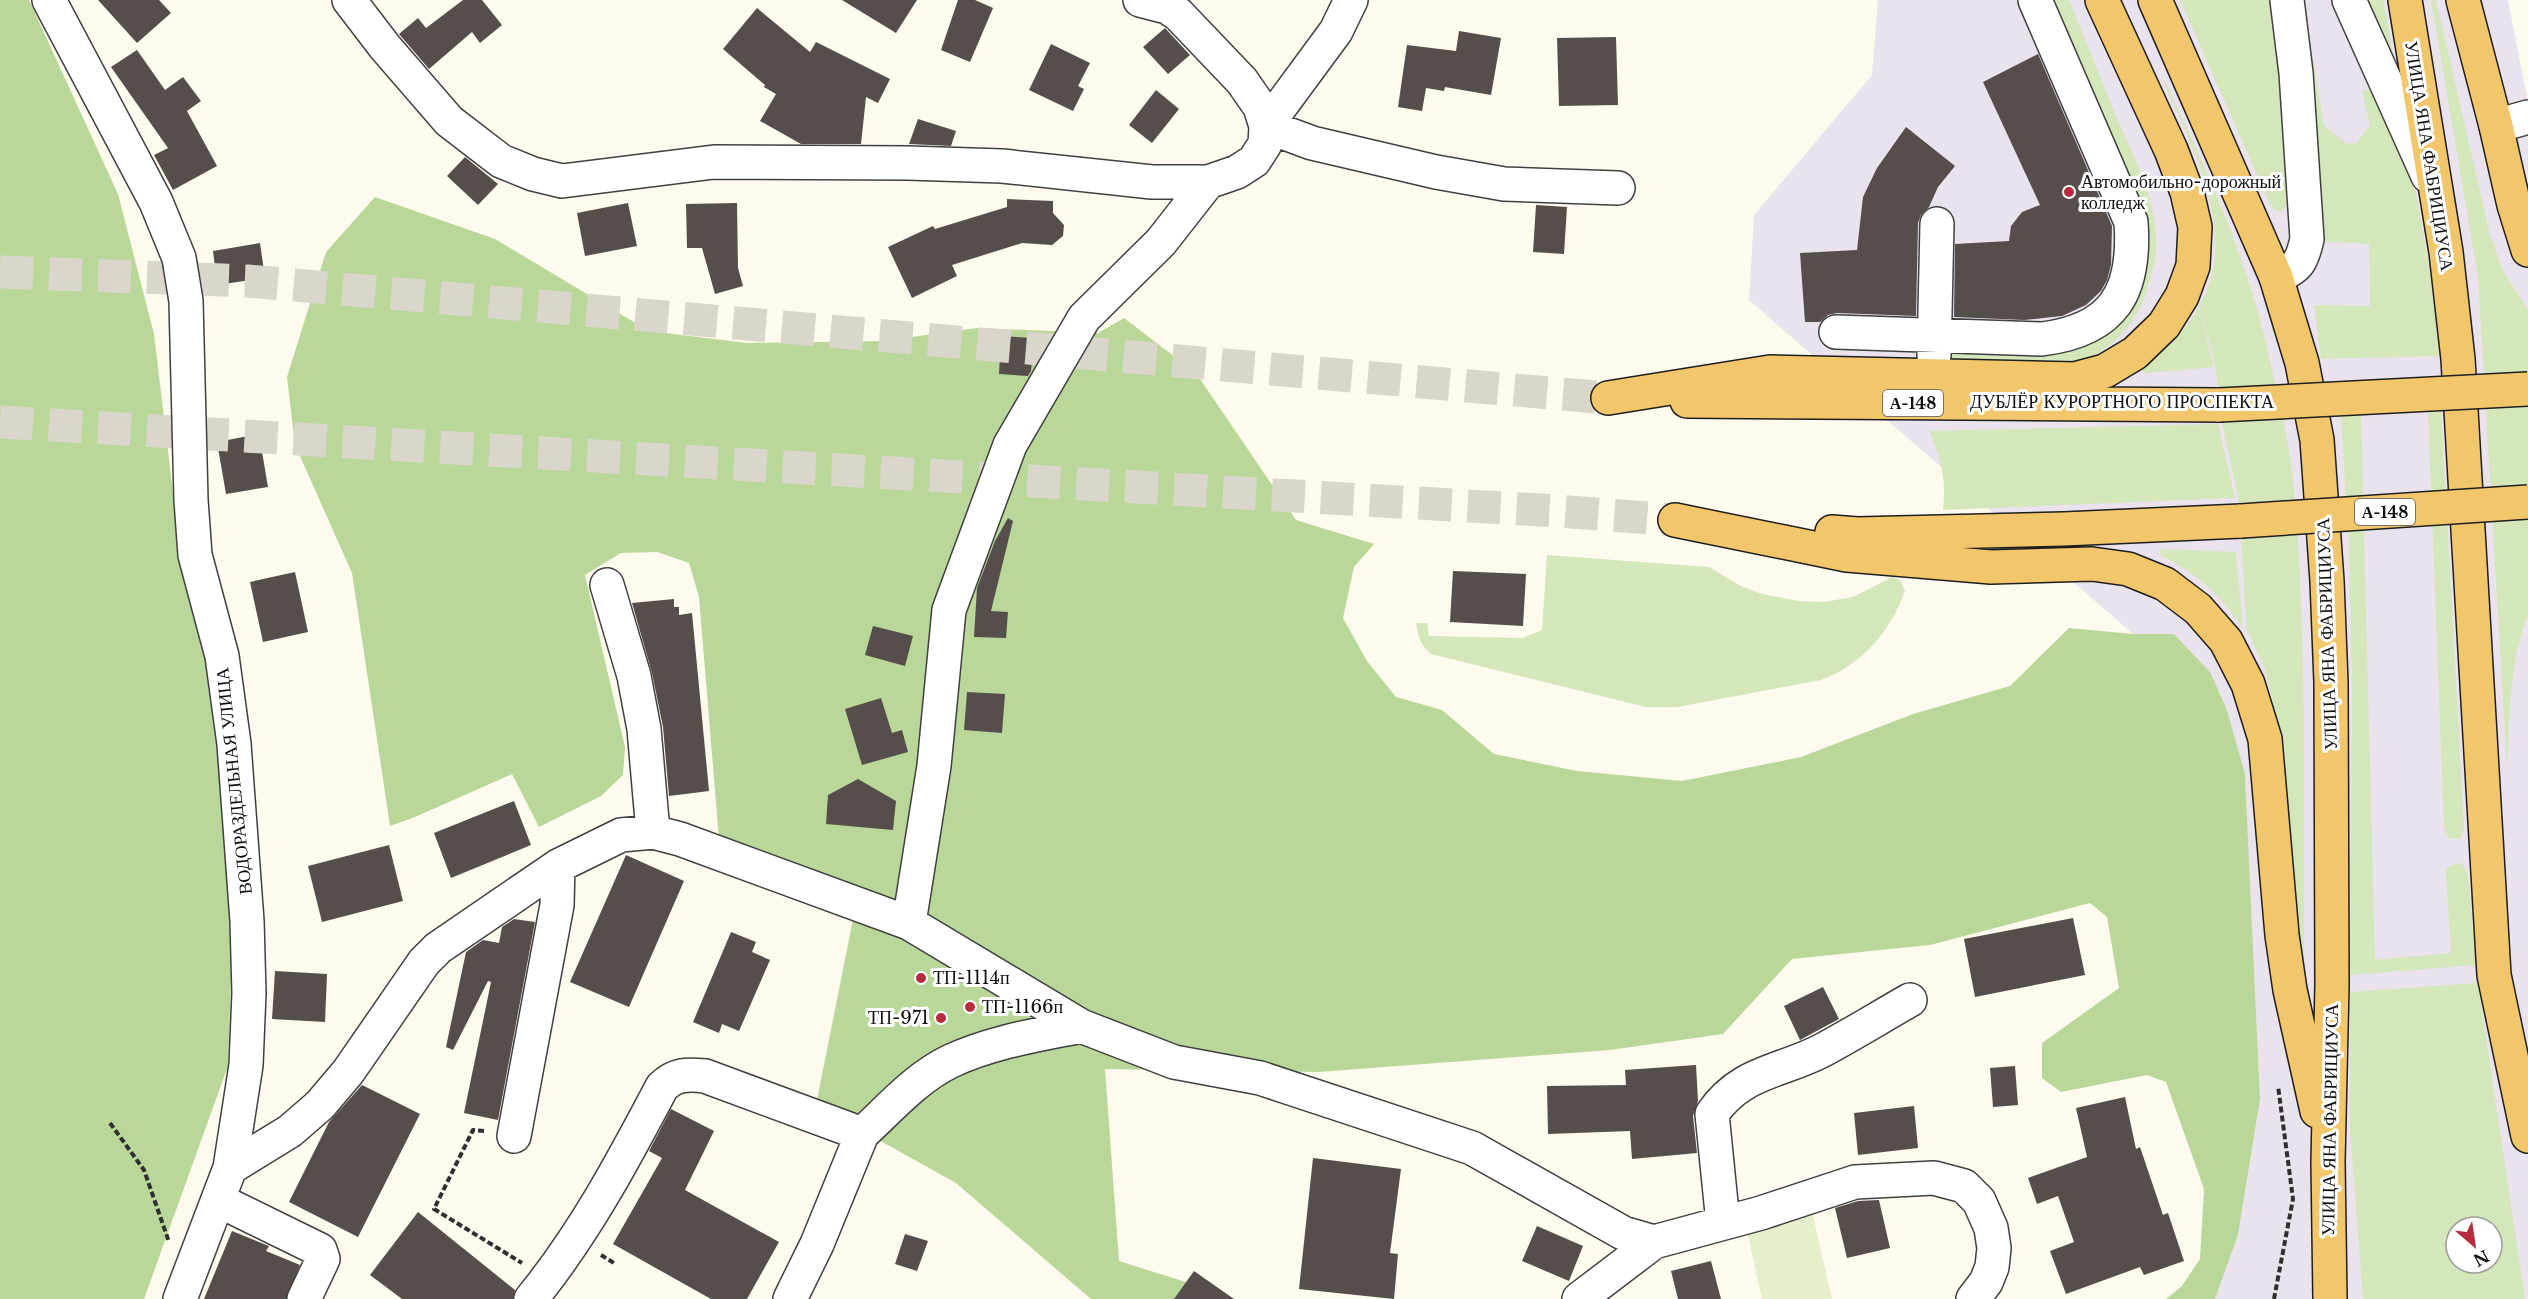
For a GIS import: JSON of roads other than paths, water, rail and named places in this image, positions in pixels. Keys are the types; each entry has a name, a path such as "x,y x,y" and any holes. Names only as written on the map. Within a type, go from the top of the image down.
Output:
{"main road":[{"name":"А-148","path":"1933,376 2075,379 2105,371 2134,353 2163,325 2182,296 2193,266 2195,227 2187,192 2171,150 2102,0"},
{"name":"УЛИЦА ЯНА ФАБРИЦИУСА","path":"2155,0 2276,277 2302,363 2317,440 2327,581 2331,682 2332,985 2328,1162 2330,1299"},
{"name":"УЛИЦА ЯНА ФАБРИЦИУСА","path":"2404,0 2446,252 2458,358 2494,975 2528,1136"},
{"path":"2463,0 2514,205 2528,250"},
{"name":"ДУБЛЁР КУРОРТНОГО ПРОСПЕКТА","path":"1933,376 1770,372 1608,398 1662,401 2219,405 2528,389"},
{"name":"А-148","path":"2328,1162 2287,968 2265,740 2248,684 2226,641 2198,609 2165,584 2128,569 2091,564 1991,567 1847,555 1675,520 1857,534 2064,530 2528,502"}],"street":[{"name":"ВОДОРАЗДЕЛЬНАЯ УЛИЦА","path":"49,0 156,202 178,258 186,301 191,500 195,555 222,656 234,744 247,921 249,993 246,1065 230,1168 180,1299"},
{"path":"349,0 385,47 449,121 501,161 532,174 562,181 714,162 1002,166 1152,182 1208,182 1237,172 1254,160 1265,144 1266,126 1260,107 1242,81 1190,25 1167,7 1140,0"},
{"path":"1266,126 1336,31 1352,0"},
{"path":"1836,332 2042,339 2069,335 2097,322 2116,303 2128,279 2133,249 2131,222 2036,0"},
{"path":"2276,277 2288,272 2302,260 2307,239 2296,73 2287,0"},
{"path":"2349,0 2436,194"},
{"path":"2496,126 2528,117"},
{"path":"1266,126 1312,143 1504,184 1618,188"},
{"path":"909,923 934,766 948,610 1010,445 1084,318 1161,242 1208,182"},
{"path":"1933,376 1938,224"},
{"path":"607,585 634,676 644,729 653,832"},
{"path":"230,1168 290,1131 320,1105 348,1072 424,962 438,948 558,866 621,835 653,832 680,839 909,923 1081,1026 1174,1062 1260,1078 1472,1148 1623,1233 1654,1242"},
{"path":"514,1136 557,905 558,866"},
{"path":"1723,1223 1712,1114 1722,1100 1742,1083 1820,1052 1910,1000"},
{"path":"790,1299 818,1244 862,1134 911,1088 950,1062 996,1044 1081,1026"},
{"path":"539,1289 611,1184 662,1087 672,1077 688,1074 705,1076 862,1134"},
{"path":"1579,1299 1654,1242 1761,1213 1855,1182 1934,1178 1964,1186 1979,1201 1990,1228 1994,1248 1992,1267 1986,1282 1973,1299"},
{"path":"218,1200 320,1250 323,1259 304,1299"}],"tunnel":[{"path":"0,272 248,281 1608,398"},
{"path":"0,422 1557,511 1675,520"}],"place":[{"name":"Автомобильно-дорожный колледж","path":"2069,192"},
{"name":"ТП-1114п","path":"921,978"},
{"name":"ТП-1166п","path":"970,1007"},
{"name":"ТП-971","path":"941,1018"}]}
